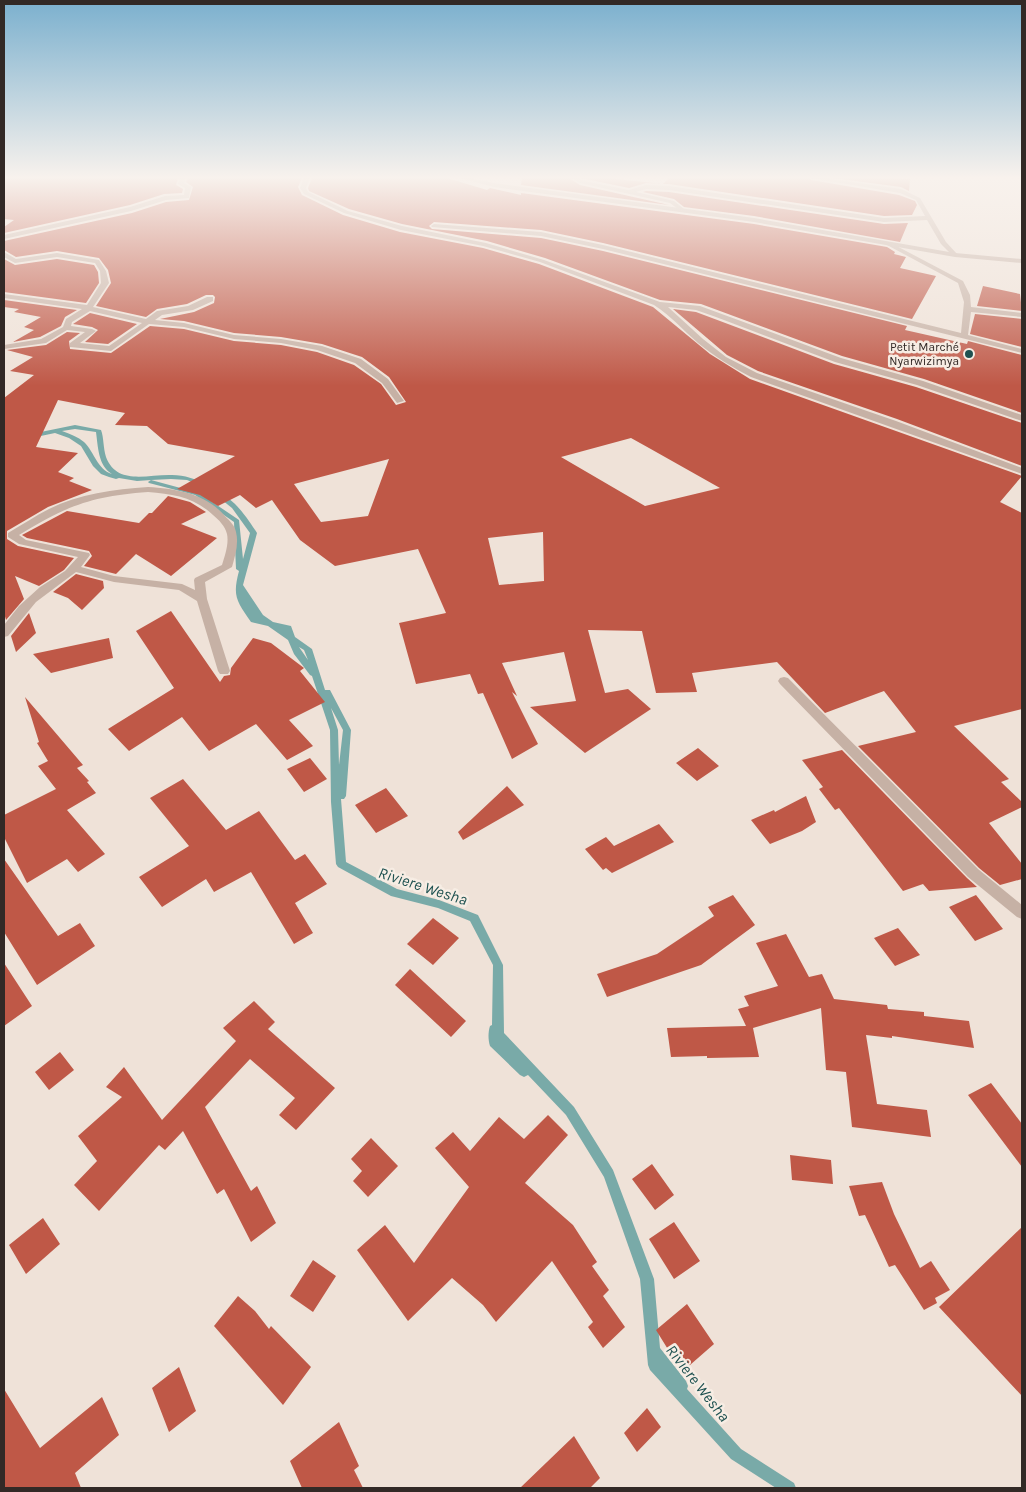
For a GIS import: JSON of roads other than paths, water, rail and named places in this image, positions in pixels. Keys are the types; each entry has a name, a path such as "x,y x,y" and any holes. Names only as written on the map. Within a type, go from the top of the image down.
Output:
{"street":[{"path":"496,248 542,261 657,303 674,314 700,341 723,359 754,375 893,423 1022,471"},
{"path":"599,248 1022,351"},
{"path":"896,248 962,282 966,289 967,309 964,337"},
{"path":"911,248 955,255 1022,261"},
{"path":"947,248 955,255"},
{"path":"4,254 15,261 57,255 97,260 103,271 105,283 89,308 69,321 66,328"},
{"path":"4,296 89,308 148,322 184,325 234,336 281,341 318,348 358,361 385,381 400,401"},
{"path":"4,346 43,341 66,328 92,331 72,345 111,349 160,313 190,308 210,299"},
{"path":"657,303 697,308 838,360 920,384 1022,418"},
{"path":"967,309 1022,315"},
{"path":"4,633 13,620 37,595 76,569 85,555 23,542 12,535 51,511 66,505 118,492 156,490 193,495 215,509 231,530 231,553 227,567 199,580 202,599 224,671"},
{"path":"76,569 114,579 182,587 202,599"},
{"path":"784,681 973,873 1022,913"}],"waterway":[{"path":"31,436 75,427 99,431 102,456 111,471 123,477 137,479 188,478 204,485"},
{"name":"Riviere Wesha","path":"58,432 71,437 83,445 95,465 103,473 116,477"},
{"name":"Riviere Wesha","path":"151,482 197,494 237,521 240,569"},
{"path":"219,495 234,507 254,533 239,585 260,617 270,624"},
{"name":"Riviere Wesha","path":"240,587 240,599 254,620 270,624"},
{"name":"Riviere Wesha","path":"270,624 288,628 292,638"},
{"path":"270,624 292,638"},
{"path":"292,638 308,649 334,730 336,802 341,864 395,893 439,904 474,918 498,965 498,1035 570,1111 609,1174 647,1279 655,1365 736,1454 789,1488"},
{"name":"Riviere Wesha","path":"292,638 297,652 313,673"},
{"name":"Riviere Wesha","path":"327,692 347,730 341,796"},
{"name":"Riviere Wesha","path":"494,1030 494,1042 524,1071"},
{"name":"Riviere Wesha","path":"654,1351 681,1386"}],"place":[{"name":"Petit Marché Nyarwizimya","path":"969,354"}]}
